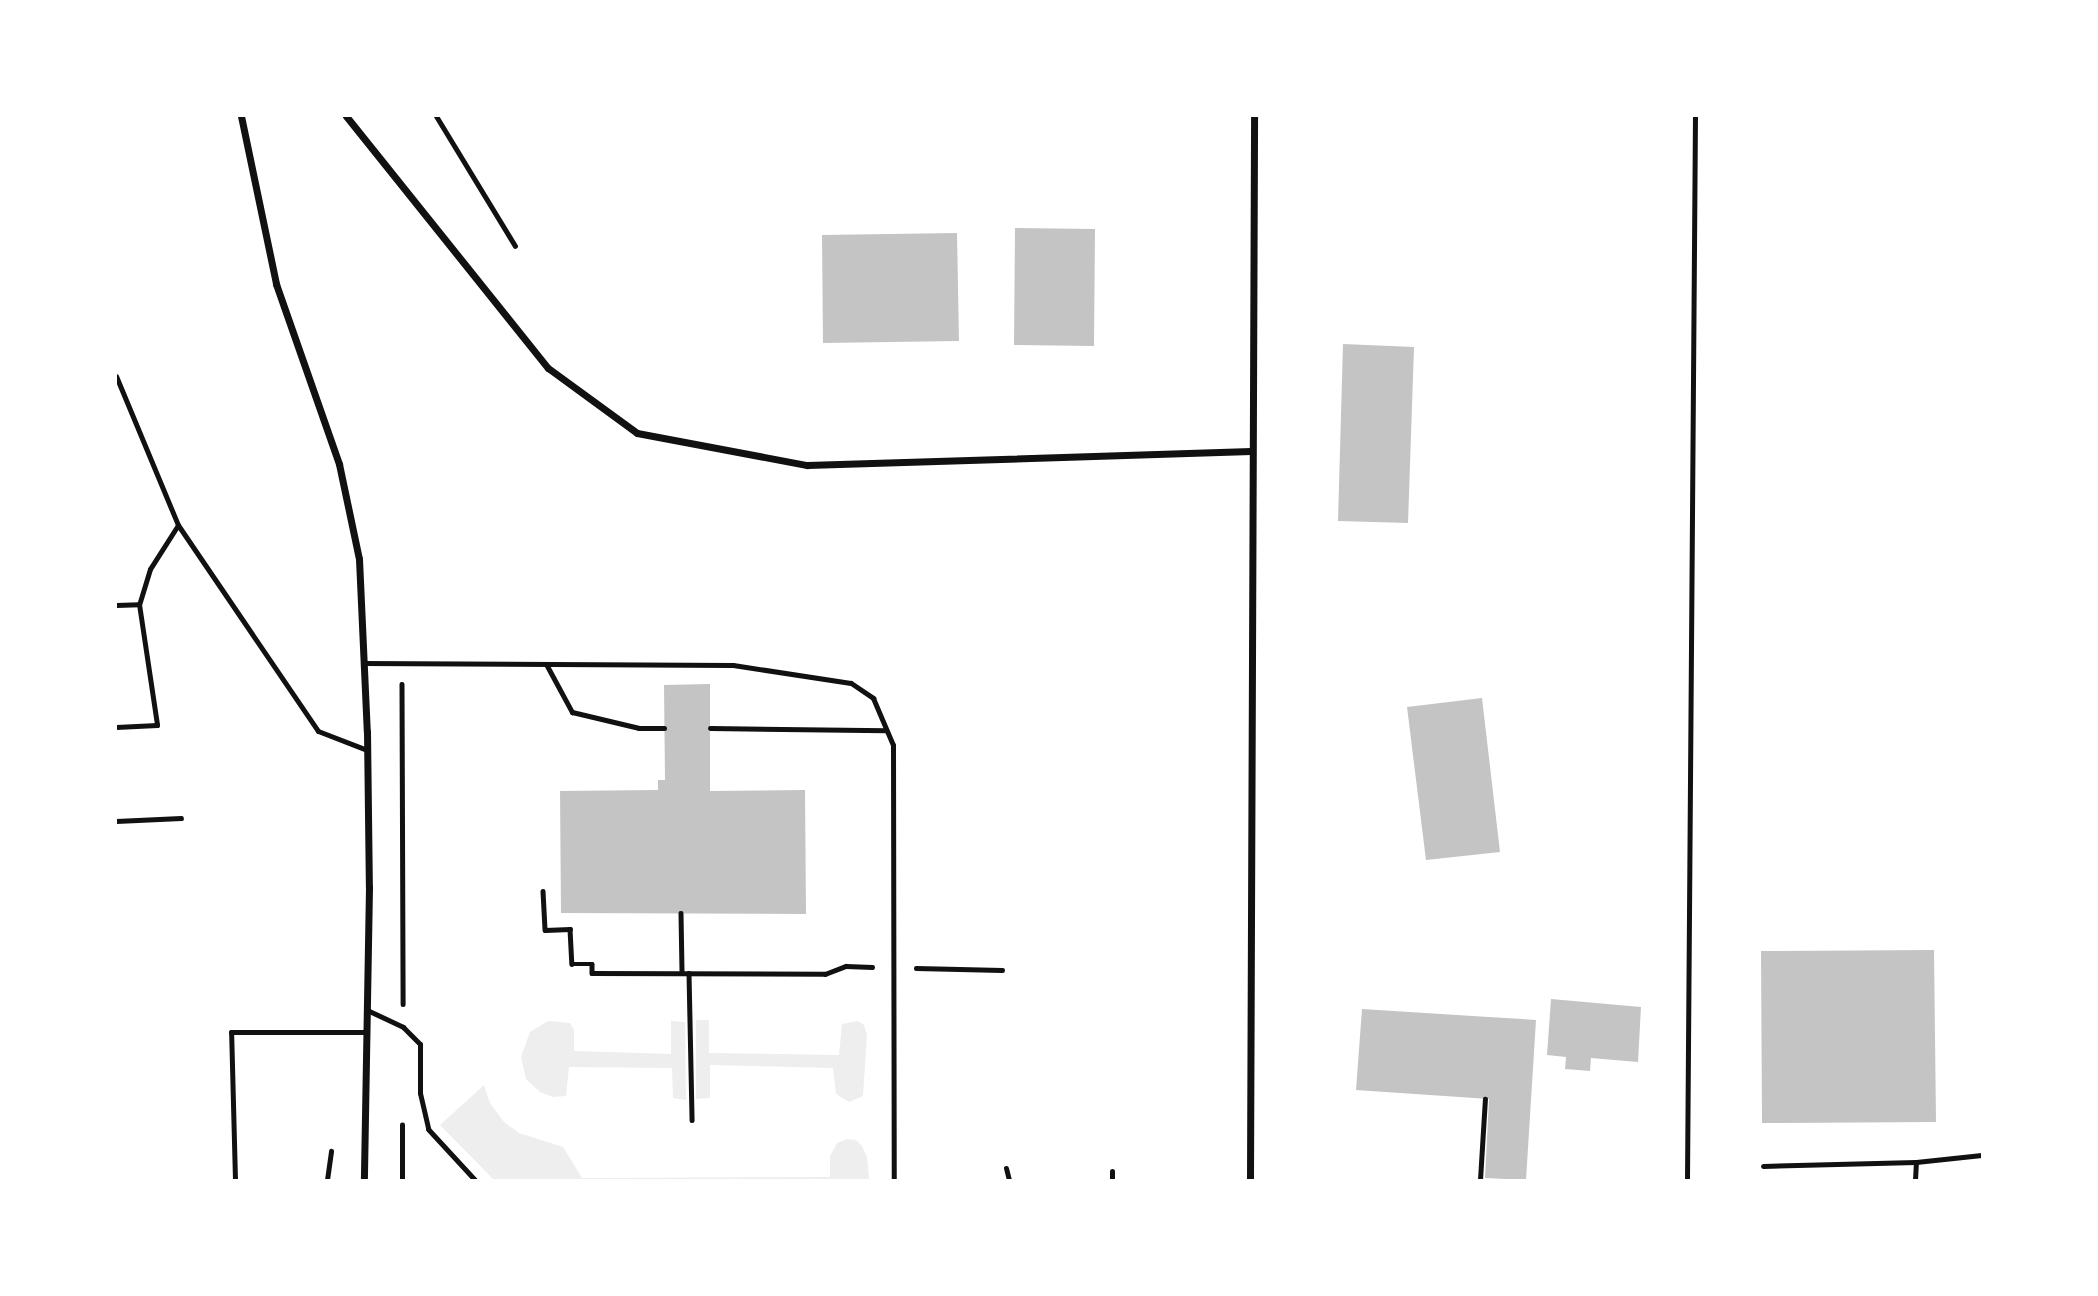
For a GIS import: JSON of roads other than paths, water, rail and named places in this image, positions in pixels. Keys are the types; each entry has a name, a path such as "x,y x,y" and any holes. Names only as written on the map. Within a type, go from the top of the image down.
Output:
{"street":[{"path":"241,116 276,284 339,464 359,559 367,750 364,1181"},
{"path":"346,116 548,368 637,433 807,464 1251,451"},
{"path":"1250,1181 1254,116"}],"lane":[{"path":"436,116 515,246"},
{"path":"1687,1181 1695,116"},
{"path":"116,376 178,525 318,731 367,750"},
{"path":"116,727 157,725 139,604 150,569 178,525"},
{"path":"116,605 139,604"},
{"path":"363,663 733,665 851,683 873,698 893,745 894,1181"},
{"path":"546,664 572,712 639,728 664,728"},
{"path":"710,728 886,730"},
{"path":"116,821 180,818"},
{"path":"367,1010 403,1027 420,1044 420,1093 428,1129 475,1181"},
{"path":"234,1181 232,1032 367,1032"},
{"path":"1763,1166 1916,1162 1983,1155"},
{"path":"1915,1181 1916,1162"},
{"path":"1006,1168 1009,1181"},
{"path":"1112,1171 1112,1181"}]}
